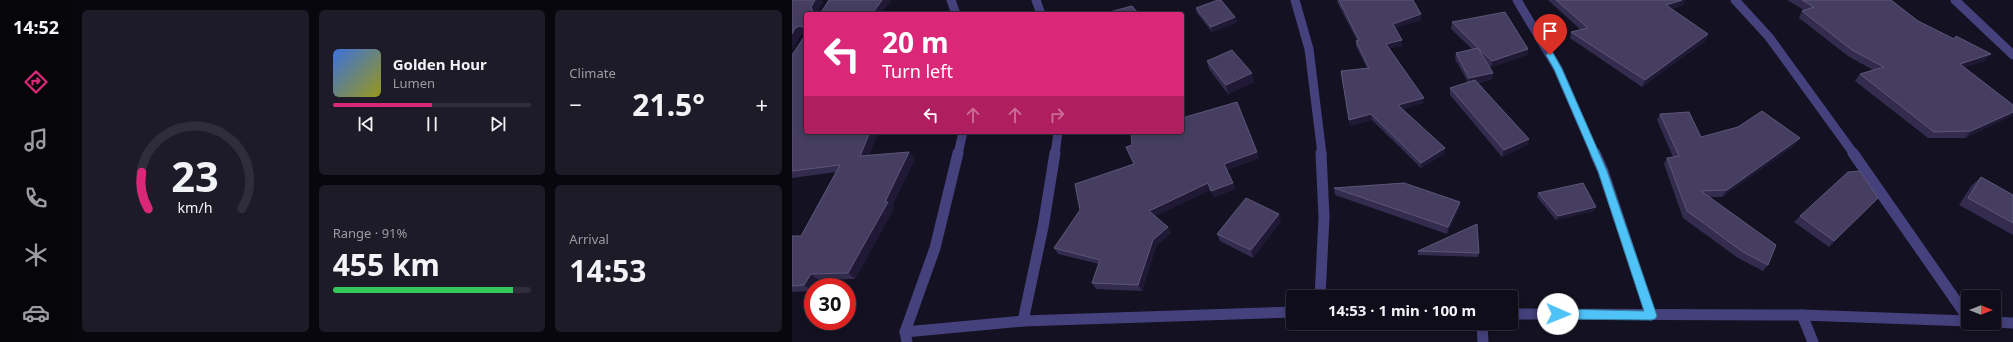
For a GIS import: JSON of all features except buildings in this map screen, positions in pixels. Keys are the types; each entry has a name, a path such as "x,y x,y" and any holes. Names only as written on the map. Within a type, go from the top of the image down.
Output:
{"street":[{"path":"951,0 955,12"},
{"path":"1036,0 1040,12"},
{"path":"1295,0 1309,49 1320,140 1324,217 1320,290"},
{"path":"1517,0 1558,69 1603,171 1651,316"},
{"path":"1735,0 1774,43 1854,154 1961,310"},
{"path":"1955,0 2013,54"},
{"path":"963,134 935,248 906,337 1023,321 1286,312"},
{"path":"1023,321 1038,257 1054,171 1058,134"},
{"path":"1518,314 1651,316 1802,315 1961,320"},
{"path":"1802,315 1813,342"},
{"path":"2001,322 2013,323"},
{"path":"1483,330 1484,342"}],"route":[{"path":"1550,55 1558,69 1603,171 1651,316 1558,314"}]}
